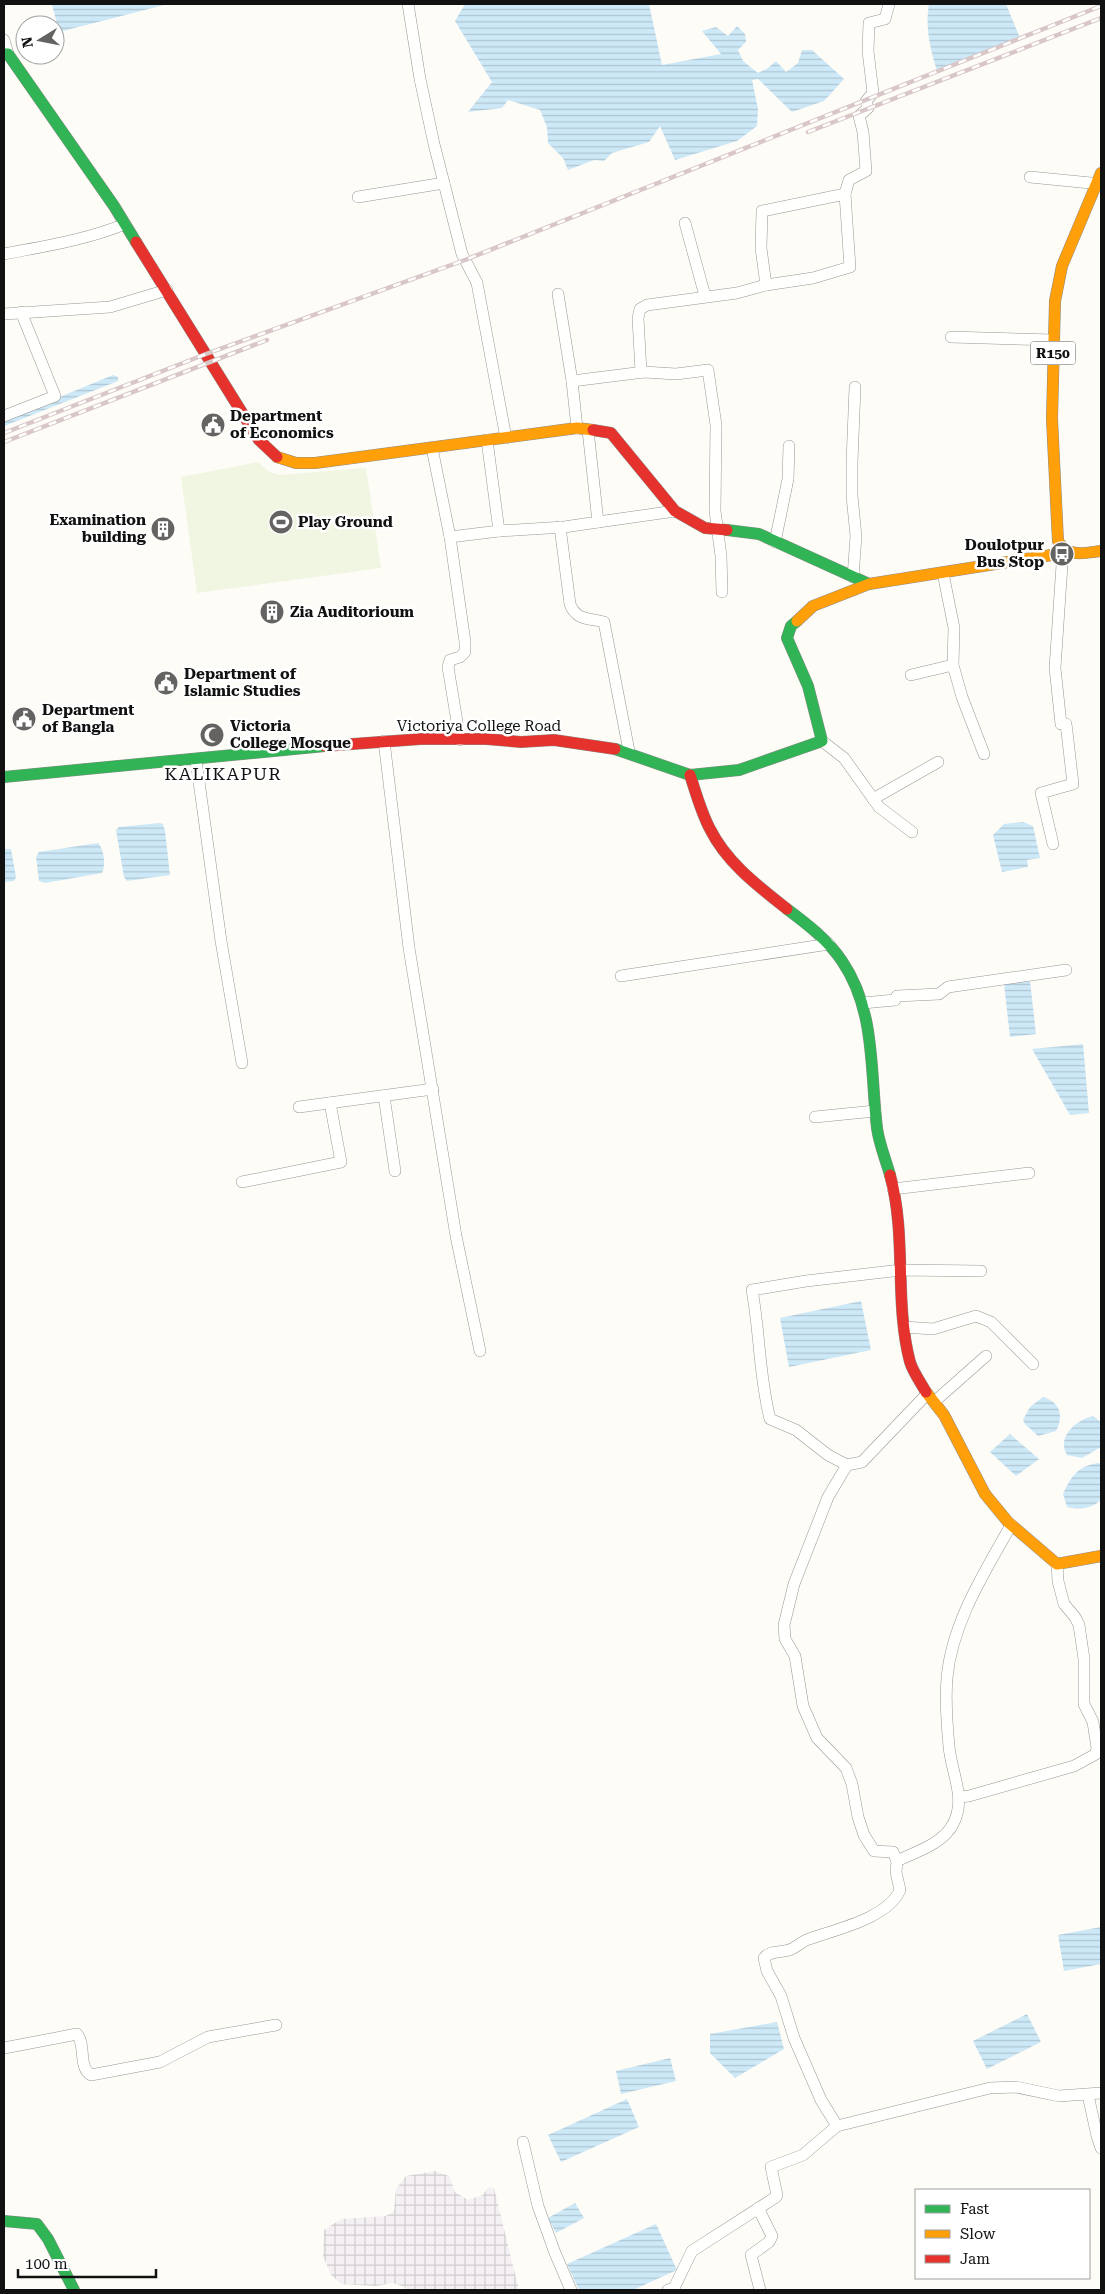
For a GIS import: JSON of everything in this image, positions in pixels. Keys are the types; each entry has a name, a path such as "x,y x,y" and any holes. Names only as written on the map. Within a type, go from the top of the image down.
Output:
{"street":[{"path":"408,4 420,79 444,183 462,254 477,283 506,438"},
{"path":"641,372 638,318 640,309 647,305 737,292 766,285 813,278 850,267 845,194 848,180 866,170 863,132 859,116 868,108 866,101 873,93 868,51 869,23 885,18 889,4"},
{"path":"4,40 6,54 125,224 259,440 270,453 283,462 310,464 583,429 611,433 675,512 706,528 759,534 869,584"},
{"name":"R150","path":"1063,550 1058,541 1054,495 1052,419 1055,301 1062,266 1074,234 1099,184 1101,173"},
{"path":"1030,178 1099,184"},
{"path":"358,197 444,183"},
{"path":"766,285 761,248 762,211 845,194"},
{"path":"685,223 705,296"},
{"path":"4,254 102,234 125,224"},
{"path":"4,314 110,308 167,290"},
{"path":"558,294 598,522"},
{"path":"4,416 55,396 21,312"},
{"path":"951,337 1053,340"},
{"path":"572,381 641,372 676,374 708,370 716,425 715,511 722,592"},
{"path":"853,577 856,536 852,470 855,387"},
{"path":"487,440 499,531"},
{"path":"775,542 788,479 789,446"},
{"path":"432,448 450,537 465,642 465,652 460,657 450,660 448,666 460,740"},
{"path":"450,537 499,531 560,527 675,512"},
{"path":"560,527 570,604 573,612 582,618 604,622 629,751"},
{"path":"1063,550 1074,555 1101,551"},
{"path":"912,832 879,807 844,758 822,741 808,686 788,646 787,632 813,606 869,584 1058,554 1063,550"},
{"path":"1054,844 1041,793 1073,784 1066,724 1061,724 1055,668 1063,550"},
{"path":"943,572 954,628 953,665 962,697 984,754"},
{"path":"911,675 953,665"},
{"name":"Victoriya College Road","path":"4,778 384,741 460,740 520,742 554,740 629,751 690,775 739,770 822,741"},
{"path":"384,741 409,948 456,1236 480,1351"},
{"path":"196,760 221,941 242,1063"},
{"path":"873,799 938,762"},
{"path":"690,775 707,827 720,846 750,880 829,944 853,979 863,1003 868,1021 877,1130 893,1189 899,1227 904,1327 911,1364 930,1398 944,1415 966,1454 984,1494 1011,1525 1057,1564 1101,1556"},
{"path":"621,976 829,944"},
{"path":"863,1003 895,1000 898,996 939,994 948,987 1066,970"},
{"path":"299,1107 433,1089"},
{"path":"384,1096 395,1171"},
{"path":"242,1182 341,1162 330,1103"},
{"path":"816,1117 875,1111"},
{"path":"893,1189 1029,1173"},
{"path":"981,1271 901,1270 806,1281 752,1290 756,1312 760,1362 770,1419 796,1430 828,1455 847,1465 862,1462 930,1398 986,1356"},
{"path":"904,1327 933,1329 976,1316 991,1322 1033,1364"},
{"path":"837,2126 821,2100 798,2047 781,1996 767,1971 764,1958 775,1952 788,1950 807,1939 846,1927 887,1907 900,1890 896,1872 897,1861 893,1852 874,1850 864,1835 858,1817 852,1784 846,1768 817,1738 803,1706 795,1656 785,1639 784,1625 794,1584 828,1497 847,1465"},
{"path":"897,1861 930,1846 953,1825 959,1797 948,1745 946,1678 953,1641 977,1587 1011,1525"},
{"path":"959,1797 969,1796 1074,1766 1096,1754 1097,1721 1084,1704 1084,1659 1079,1625 1076,1617 1064,1604 1058,1582 1057,1564"},
{"path":"4,2048 77,2034 81,2041 86,2070 91,2075 160,2062 208,2037 276,2025"},
{"path":"668,2290 674,2288 692,2251 778,2195 771,2167 803,2155 837,2126 990,2088 1016,2087 1059,2096 1101,2093"},
{"path":"1088,2095 1101,2148"},
{"path":"523,2142 538,2206 571,2290"},
{"path":"758,2208 772,2236 770,2242 751,2255 760,2290"},
{"path":"4,2221 37,2224 46,2234 66,2278 74,2290"}],"shaded area":[{"path":"435,2171 449,2176 455,2192 468,2200 483,2195 488,2187 494,2188 519,2290 406,2290 405,2287 393,2283 376,2286 341,2284 331,2275 323,2256 324,2230 341,2219 386,2216 394,2211 396,2189 406,2176"}],"green space":[{"name":"Play Ground","path":"258,462 268,471 279,475 366,468 381,568 197,593 181,477"}],"water":[{"path":"52,4 168,4 65,30 65,15 55,15"},
{"path":"465,4 649,4 662,65 721,54 702,31 716,27 728,36 737,26 745,34 746,42 738,50 743,61 758,73 776,61 786,72 798,63 802,50 812,50 844,79 824,101 792,112 758,79 752,80 758,109 757,126 737,141 675,160 660,126 649,142 612,153 604,161 594,160 568,170 563,158 548,143 547,127 540,110 508,100 502,108 468,112 492,82 455,21"},
{"path":"929,4 1006,4 1020,38 937,71 929,38"},
{"path":"113,375 118,377 118,381 4,426 4,420"},
{"path":"1023,822 1033,826 1040,858 1027,860 1028,867 1002,872 993,835 1004,824"},
{"path":"163,824 165,831 170,875 127,881 124,877 116,830 119,827"},
{"path":"98,843 104,857 102,873 45,883 39,881 36,857 39,852"},
{"path":"4,849 11,849 16,877 14,881 4,882"},
{"path":"1030,981 1036,1034 1010,1037 1004,984"},
{"path":"1083,1044 1089,1113 1070,1115 1032,1049"},
{"path":"861,1301 871,1350 789,1367 780,1318"},
{"path":"1043,1397 1049,1399 1057,1406 1060,1420 1056,1431 1038,1436 1023,1420 1030,1407"},
{"path":"1093,1416 1101,1422 1101,1447 1082,1458 1067,1455 1064,1442 1070,1430 1080,1421"},
{"path":"1010,1434 1039,1459 1016,1476 990,1452"},
{"path":"1098,1463 1101,1464 1101,1500 1085,1508 1067,1507 1063,1494 1072,1477 1080,1469"},
{"path":"1101,1927 1101,1964 1064,1971 1058,1935"},
{"path":"1027,2014 1041,2042 987,2069 973,2041"},
{"path":"777,2022 784,2049 735,2078 710,2053 710,2034"},
{"path":"670,2058 676,2081 621,2094 616,2071"},
{"path":"627,2099 639,2127 561,2162 548,2135"},
{"path":"575,2203 584,2218 556,2233 548,2218"},
{"path":"656,2224 677,2270 633,2290 579,2290 567,2264"}],"railway":[{"path":"4,433 206,354 465,260 1101,6"},
{"path":"808,132 1101,18"},
{"path":"4,442 267,340"}],"traffic: fast":[{"path":"4,54 8,54 114,206 136,242"},
{"path":"727,530 759,534 869,584"},
{"path":"615,749 690,775 739,770 822,741 808,686 787,638 791,626 797,621"},
{"path":"4,777 325,746"},
{"path":"787,909 817,933 836,953 853,980 861,1000 870,1042 878,1134 890,1175"},
{"path":"4,2221 37,2224 48,2239 74,2290"}],"traffic: slow":[{"path":"1101,173 1062,266 1055,301 1052,419 1058,541 1067,550 1072,552 1101,551"},
{"path":"277,457 296,463 315,463 577,428 593,430"},
{"path":"797,621 813,606 869,584 1058,554 1063,550"},
{"path":"926,1392 944,1415 985,1494 1008,1522 1057,1564 1101,1556"}],"traffic: jam":[{"path":"136,242 259,440 277,457"},
{"path":"593,430 611,433 675,511 705,528 727,530"},
{"path":"325,746 421,739 486,739 521,742 554,740 615,749"},
{"path":"690,775 707,823 725,853 765,892 787,909"},
{"path":"890,1175 898,1221 905,1339 911,1366 926,1392"}],"place":[{"name":"Department of Economics","path":"213,425"},
{"name":"Play Ground","path":"281,522"},
{"name":"Examination building","path":"163,529"},
{"name":"Doulotpur Bus Stop","path":"1062,554"},
{"name":"Zia Auditorioum","path":"272,612"},
{"name":"Department of Islamic Studies","path":"166,683"},
{"name":"Department of Bangla","path":"24,719"},
{"name":"Victoria College Mosque","path":"212,735"}],"district":[{"name":"KALIKAPUR","path":"223,774"}]}
